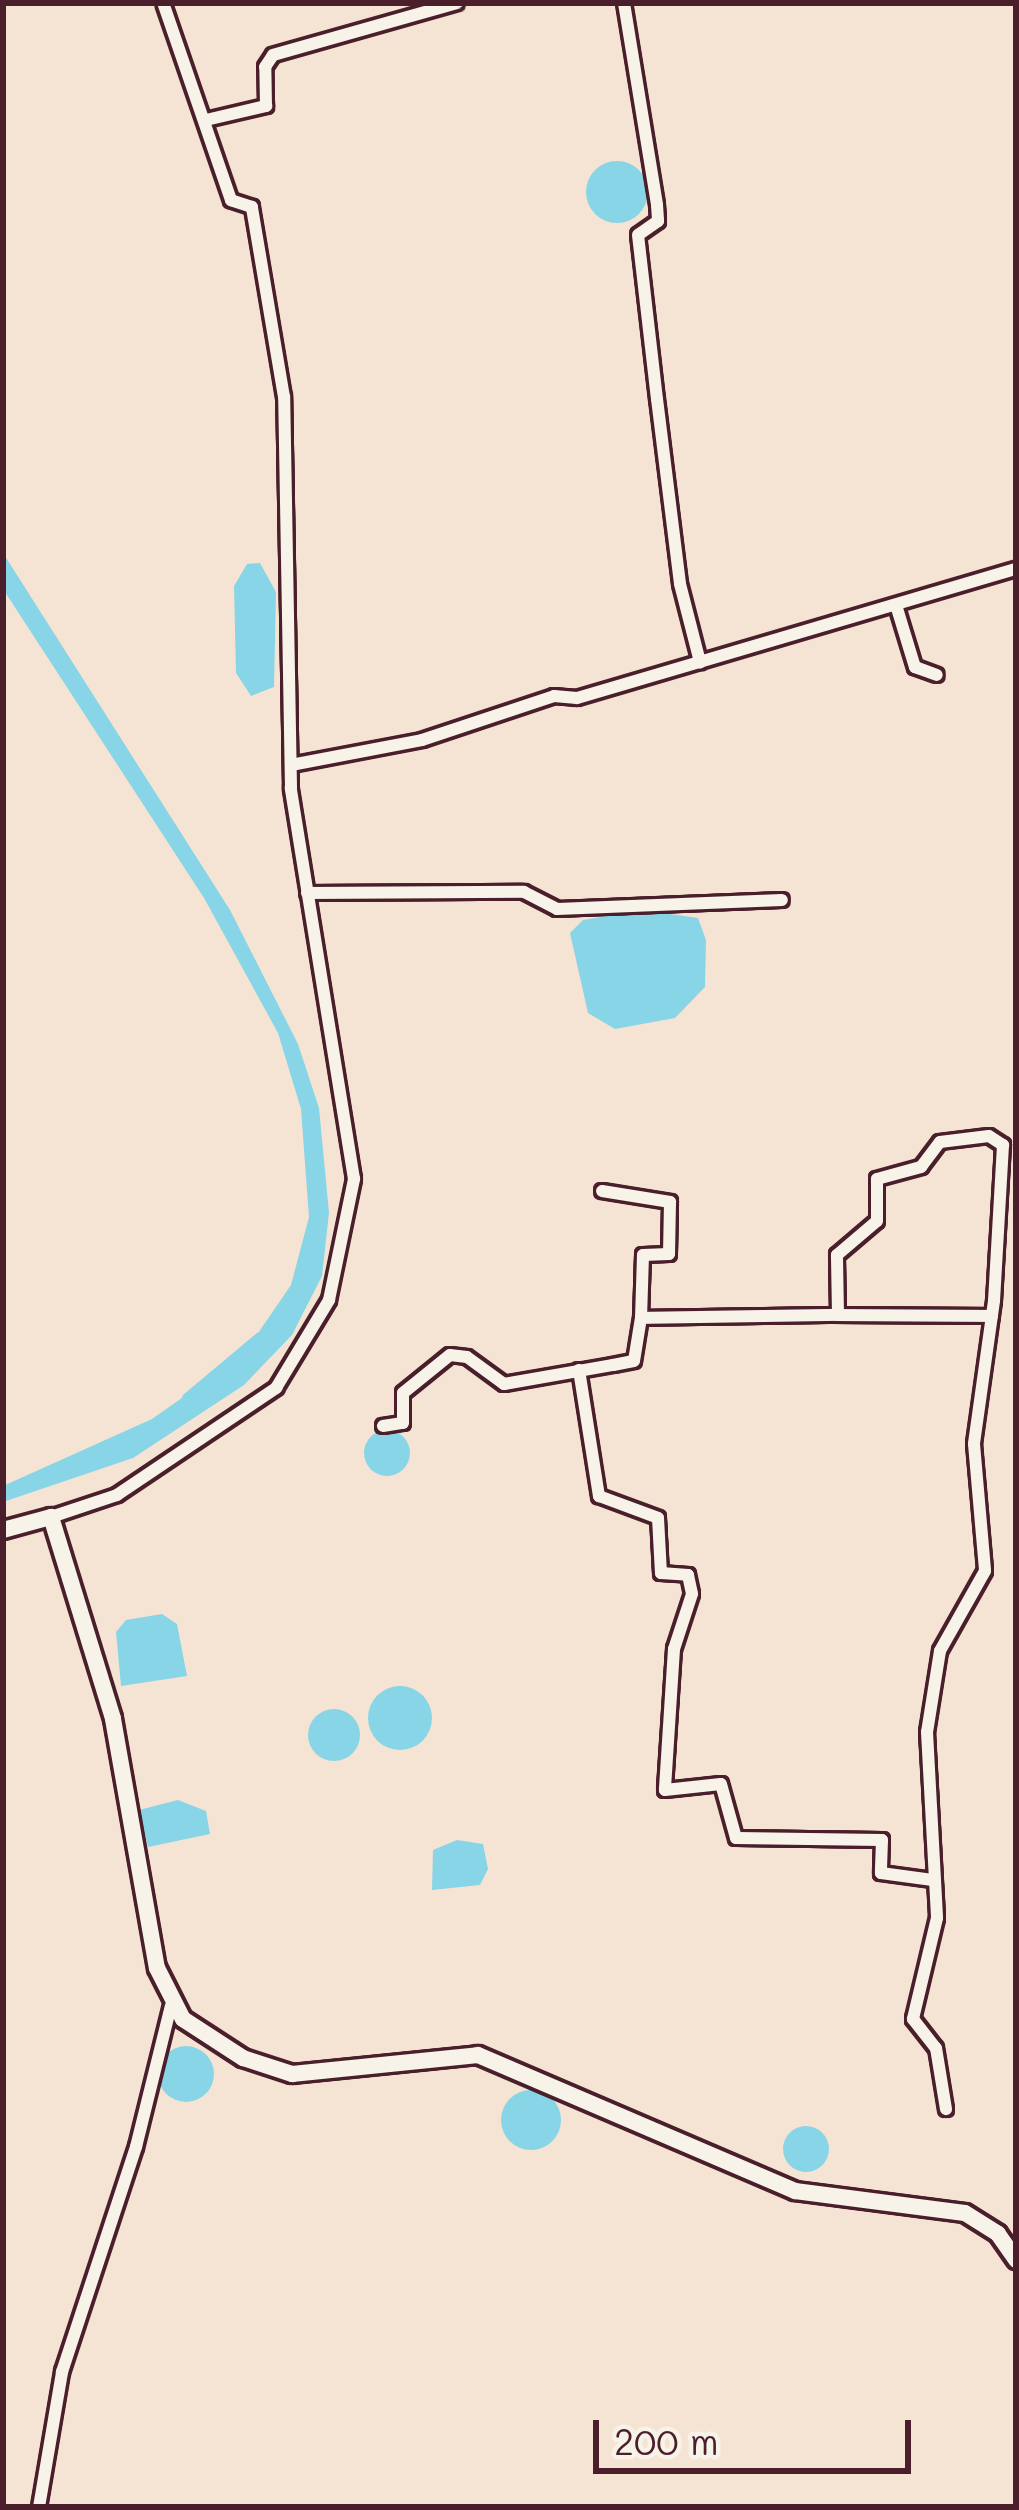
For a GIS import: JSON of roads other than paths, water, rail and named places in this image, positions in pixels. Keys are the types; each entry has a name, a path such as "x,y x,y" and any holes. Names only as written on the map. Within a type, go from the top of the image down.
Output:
{"main road":[{"path":"3,1530 51,1516 113,1719 148,1928 171,2006 212,2040 292,2074 478,2055 795,2191 965,2213 998,2234 1016,2260"}],"street":[{"path":"51,1516 117,1495 276,1388 329,1300 354,1179 290,765 284,397 252,207 231,200 164,3"},
{"path":"206,120 266,106 265,67 273,55 457,3"},
{"path":"624,3 658,221 638,236 680,584 700,662"},
{"path":"290,765 422,740 554,696 577,698 1016,569"},
{"path":"896,605 915,667 937,675"},
{"path":"307,893 524,892 556,909 782,900"},
{"path":"838,1315 837,1255 877,1221 877,1180 921,1167 940,1142 989,1136 1010,1148 974,1444 986,1571 940,1651 927,1732 937,1918 913,2019 936,2048 946,2109"},
{"path":"383,1426 403,1423 404,1393 450,1355 504,1384 634,1361 644,1255 669,1254 670,1202 602,1191"},
{"path":"641,1318 992,1316"},
{"path":"579,1370 599,1496 655,1515 661,1573 688,1575 692,1594 674,1649 665,1790 721,1784 736,1838 882,1840 881,1873 933,1880"},
{"path":"39,2507 62,2372 136,2147 171,2006"}],"water":[{"path":"617,161 639,170 648,192 639,214 617,223 595,214 586,192 595,170"},
{"path":"3,553 230,910 298,1044 319,1108 329,1213 322,1276 292,1335 244,1385 133,1458 3,1502 3,1486 152,1419 243,1355 291,1285 309,1217 301,1109 278,1033 204,898 3,589"},
{"path":"260,563 276,592 274,687 251,696 236,673 234,586 247,564"},
{"path":"642,910 698,918 706,940 705,987 675,1018 615,1029 588,1013 570,933 583,920"},
{"path":"387,1430 403,1437 410,1453 403,1469 387,1476 371,1469 364,1453 371,1437"},
{"path":"162,1614 177,1624 187,1676 121,1686 116,1632 126,1620"},
{"path":"400,1686 423,1695 432,1718 423,1741 400,1750 377,1741 368,1718 377,1695"},
{"path":"334,1709 352,1717 360,1735 352,1753 334,1761 316,1753 308,1735 316,1717"},
{"path":"178,1800 206,1811 210,1834 148,1847 139,1810"},
{"path":"457,1840 483,1844 488,1869 480,1885 432,1890 433,1850"},
{"path":"186,2046 206,2054 214,2074 206,2094 186,2102 166,2094 158,2074 166,2054"},
{"path":"531,2090 552,2099 561,2120 552,2141 531,2150 510,2141 501,2120 510,2099"},
{"path":"806,2126 822,2133 829,2149 822,2165 806,2172 790,2165 783,2149 790,2133"}],"waterway":[{"path":"187,1398 260,1337"}]}
